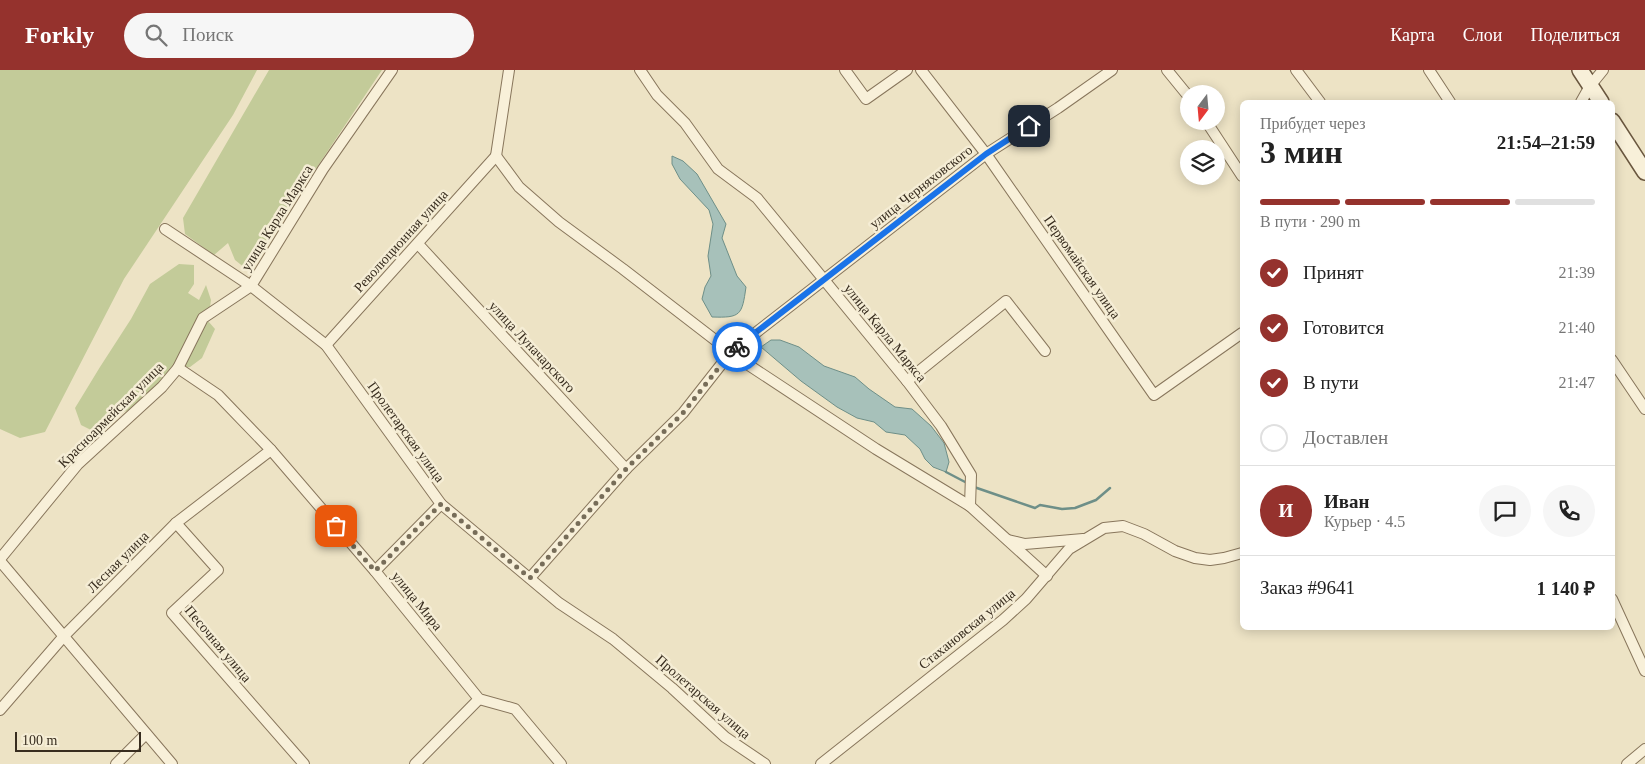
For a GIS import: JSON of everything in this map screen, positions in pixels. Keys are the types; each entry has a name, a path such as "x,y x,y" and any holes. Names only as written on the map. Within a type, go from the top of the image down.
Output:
{"main road":[{"path":"1580,70 1599,100"},
{"path":"1615,126 1645,172"}],"street":[{"name":"улица Карла Маркса","path":"178,368 203,318 252,286 323,169 392,70"},
{"path":"509,70 496,156 519,187 559,222 731,352 876,448 970,506 1047,576"},
{"name":"улица Карла Маркса","path":"640,70 656,95 684,123 718,169 757,198 907,381 941,426 971,475 970,506"},
{"path":"845,70 866,99 907,70"},
{"name":"Первомайская улица","path":"921,70 986,154 1154,395 1240,334"},
{"name":"улица Черняховского","path":"824,280 986,154 1058,108 1112,70"},
{"path":"1167,70 1180,86"},
{"path":"1296,70 1318,100"},
{"path":"1429,70 1449,100"},
{"path":"1582,100 1590,86 1603,70"},
{"path":"1212,130 1240,173"},
{"name":"Революционная улица","path":"326,344 496,156"},
{"name":"Пролетарская улица","path":"165,229 252,286 326,344 441,504 559,603 613,639 672,688 725,737 765,764"},
{"name":"улица Луначарского","path":"418,244 626,469"},
{"path":"530,578 626,469 683,413 731,352 824,280"},
{"path":"907,381 1006,301 1045,352"},
{"path":"1615,364 1645,409"},
{"name":"Красноармейская улица","path":"172,764 0,560 78,464 162,387 178,368 218,396 233,411"},
{"name":"улица Мира","path":"233,411 271,450 375,571 479,699"},
{"name":"Лесная улица","path":"0,710 64,636 176,523 271,450"},
{"path":"375,571 441,504"},
{"name":"Песочная улица","path":"176,523 218,570 172,613 304,764"},
{"name":"Стахановская улица","path":"821,764 1002,620 1026,599 1069,549 1104,528 1123,526 1144,534 1175,552 1195,558 1210,560 1240,554"},
{"path":"1006,540 1025,544 1087,538"},
{"path":"1615,606 1645,671"},
{"path":"415,764 479,699 515,709 561,764"},
{"path":"116,764 146,734"},
{"path":"1627,764 1645,749"}],"green space":[{"path":"0,70 257,70 233,115 124,279 45,432 20,438 0,429"},
{"path":"269,70 382,70 311,176 304,171 300,193 250,272 235,260 228,243 214,255 185,234 183,218"},
{"path":"179,264 194,265 194,284 188,293 199,300 206,285 211,300 208,321 215,329 202,358 190,367 178,368 144,404 119,414 101,435 81,425 75,408 131,319 150,284"}],"water":[{"path":"672,156 683,161 697,174 726,224 722,238 737,276 746,287 741,309 738,313 729,317 712,317 702,299 705,287 711,276 708,256 713,224 709,210 680,179 672,164"},
{"path":"771,340 780,340 799,347 824,366 855,377 895,407 912,409 931,426 944,443 949,462 946,472 933,467 925,459 920,449 905,435 886,432 874,422 857,418 837,407 801,381 761,347"}],"waterway":[{"path":"946,472 967,483"},
{"path":"974,487 1035,508 1040,505 1062,509 1075,508 1096,500 1110,488"}],"way so far":[{"path":"336,526 375,571 441,504 530,578 626,469 683,413 737,347"}],"route":[{"path":"737,347 986,154 1029,126"}]}
